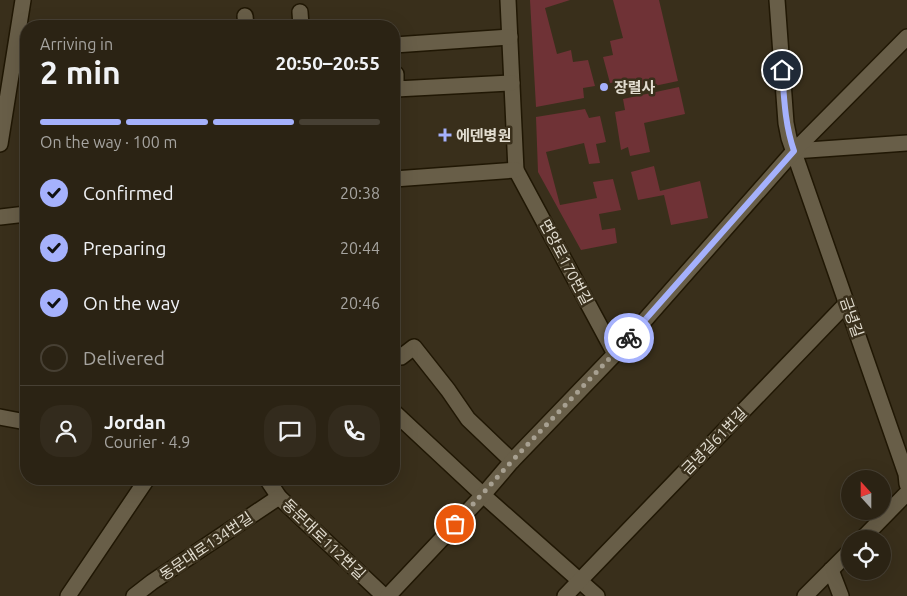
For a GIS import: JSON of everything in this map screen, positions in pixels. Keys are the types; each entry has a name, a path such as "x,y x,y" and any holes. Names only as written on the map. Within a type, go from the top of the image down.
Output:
{"lane":[{"path":"0,144 23,0"},
{"name":"면앙로170번길","path":"508,0 516,170 615,354"},
{"name":"금녕길","path":"776,0 786,123 789,138 906,474 907,484"},
{"path":"400,45 510,36"},
{"name":"동문대로112번길","path":"271,485 279,497 386,596 615,354 794,151 907,37"},
{"path":"400,89 512,83"},
{"path":"794,151 907,143"},
{"path":"400,178 516,170"},
{"path":"0,217 20,215"},
{"name":"금녕길61번길","path":"565,596 847,303"},
{"path":"401,357 414,346 468,419 512,461"},
{"path":"0,416 20,421"},
{"path":"400,418 483,495 597,596"},
{"path":"68,596 144,485"},
{"path":"871,530 907,493"},
{"name":"동문대로134번길","path":"134,596 279,497"},
{"path":"805,596 841,559"},
{"path":"831,570 841,596"}],"shaded area":[{"path":"530,0 570,0 545,8 557,54 571,50 573,62 588,60 595,86 583,88 584,98 536,107"},
{"path":"613,0 659,0 678,81 621,93 618,82 610,83 603,57 613,55 610,41 623,38"},
{"path":"679,87 685,114 644,123 650,152 630,156 628,147 621,150 615,112 625,110 623,99"},
{"path":"585,109 589,118 600,116 606,142 596,144 600,163 589,164 584,143 546,152 560,205 597,198 593,182 613,179 621,210 599,214 602,230 615,228 617,243 581,250 538,172 536,117"},
{"path":"654,166 660,191 700,181 708,218 671,225 664,195 638,200 631,172"}],"way so far":[{"path":"455,524 629,338"}],"place":[{"name":"장렬사","path":"604,87"},
{"name":"에덴병원","path":"445,135"}],"route":[{"path":"629,338 794,151 786,123 782,70"}]}
